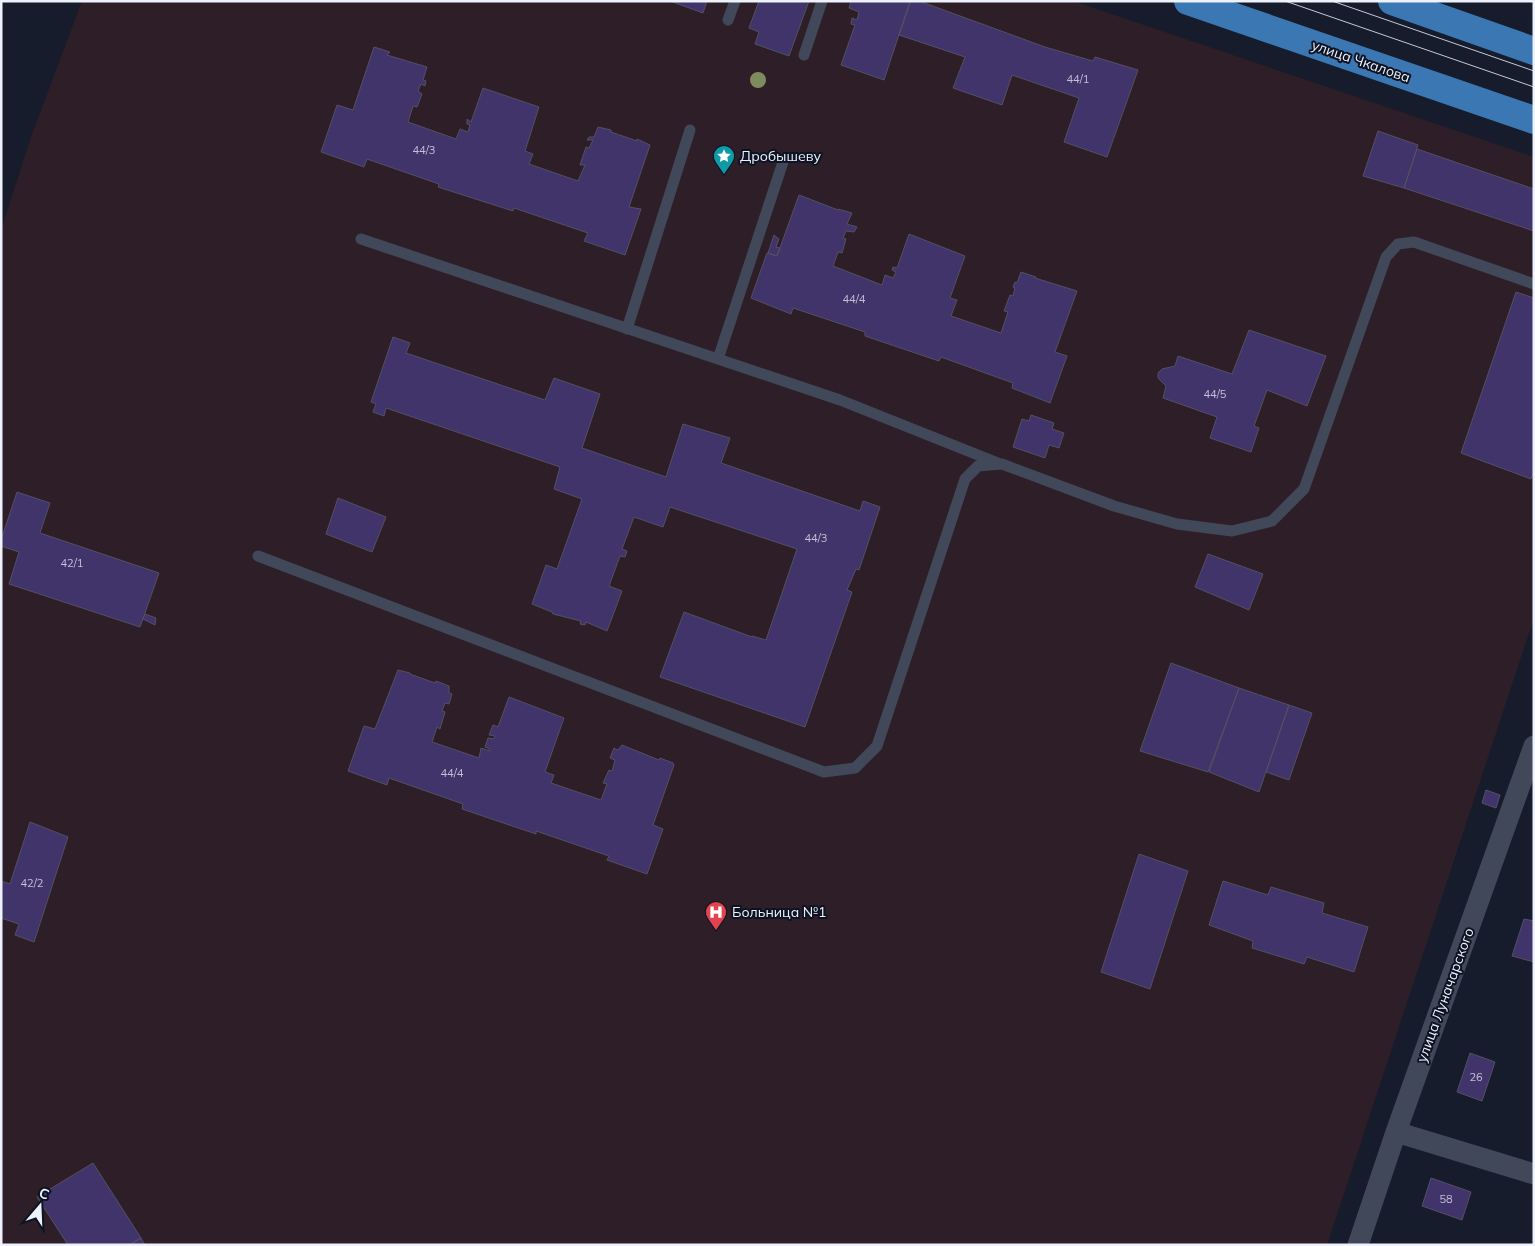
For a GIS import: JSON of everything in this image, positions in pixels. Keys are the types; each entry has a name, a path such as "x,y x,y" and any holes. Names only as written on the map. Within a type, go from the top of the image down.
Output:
{"main road":[{"name":"улица Чкалова","path":"1188,1 1534,120"},
{"path":"1392,1 1534,51"}],"street":[{"name":"улица Луначарского","path":"1358,1245 1396,1132 1534,746"},
{"path":"1396,1132 1534,1174"}],"lane":[{"path":"728,20 735,1"},
{"path":"804,55 822,1"},
{"path":"627,329 690,130"},
{"path":"718,359 784,162"},
{"path":"361,239 840,400 1114,506 1177,524 1232,531 1272,521 1304,489 1386,256 1398,244 1414,242 1534,284"},
{"path":"258,556 824,772 855,768 877,746 964,479 978,466 1002,464"}],"shaded area":[{"name":"Больница №1","path":"82,1 1073,1 1534,157 1534,618 1327,1245 1,1245 1,230 32,134"}],"building":[{"path":"670,1 707,1 703,13"},
{"path":"759,1 809,1 789,56 755,44 759,32 749,28"},
{"path":"851,1 910,1 884,80 841,65 855,25 851,24 852,18 857,20 859,12 849,8"},
{"path":"911,1 919,1 1045,47 1093,61 1095,57 1138,70 1107,157 1064,142 1079,98 1012,75 1002,105 953,88 965,57 899,35"},
{"path":"374,47 390,52 387,55 427,67 423,80 426,81 425,86 421,84 418,91 422,94 417,107 413,106 408,122 456,139 460,129 468,132 470,125 467,124 467,119 471,122 483,88 539,107 525,151 533,154 529,164 578,181 585,165 580,165 586,147 589,148 593,140 587,140 589,137 594,137 598,127 650,145 629,207 641,209 625,255 584,241 588,233 514,208 513,211 438,187 439,184 367,159 364,167 321,152 337,105 353,110"},
{"path":"1378,131 1418,145 1404,188 1363,176"},
{"path":"1417,149 1534,189 1534,231 1404,188"},
{"path":"799,195 838,210 852,213 847,224 857,227 854,232 846,231 843,238 846,239 842,253 838,252 833,266 882,285 885,275 893,278 896,272 892,270 893,267 897,268 909,234 965,256 950,298 957,300 951,316 1001,333 1008,312 1004,311 1010,295 1013,296 1015,288 1013,287 1015,282 1017,283 1021,272 1077,291 1055,352 1067,356 1050,403 1012,388 1013,383 941,357 939,361 865,336 865,332 793,308 791,314 751,298 767,253 777,256"},
{"path":"774,235 779,239 776,247 780,248 777,256 768,253"},
{"path":"1516,292 1534,298 1534,471 1531,479 1461,453"},
{"path":"1249,330 1326,356 1307,406 1267,390 1254,426 1259,428 1251,452 1210,438 1217,417 1163,398 1166,386 1158,378 1158,373 1162,369 1175,366 1178,356 1232,374"},
{"path":"393,337 410,343 406,353 545,400 554,378 600,394 582,448 666,477 683,424 730,438 721,463 860,511 863,501 880,507 859,570 856,569 847,590 852,592 805,727 660,677 684,612 752,637 766,640 797,549 670,507 663,527 634,517 622,549 627,551 625,557 620,556 609,586 622,591 607,631 586,622 585,625 580,624 581,621 553,614 532,604 546,565 557,569 582,499 554,489 560,467 386,408 384,416 373,412 376,404 371,402"},
{"path":"1031,415 1054,423 1052,429 1064,433 1059,448 1049,445 1045,458 1013,447 1022,419 1029,421"},
{"path":"17,492 50,503 40,533 159,573 140,627 9,584 19,552 1,546 1,540"},
{"path":"338,498 386,517 372,552 326,534"},
{"path":"1208,554 1263,574 1249,610 1195,587"},
{"path":"145,614 156,618 155,625 143,619"},
{"path":"1171,663 1239,688 1208,772 1140,751"},
{"path":"398,670 449,686 449,693 452,694 449,704 445,703 442,711 445,712 440,729 437,727 432,742 479,758 481,748 490,751 490,749 485,747 488,738 494,739 495,736 489,735 493,725 498,727 509,697 564,718 545,772 554,775 551,783 601,800 607,784 603,783 609,770 612,771 615,760 610,758 614,748 618,750 622,745 659,760 660,758 673,763 674,765 653,825 663,829 647,874 607,860 609,856 536,831 536,834 462,809 463,804 389,778 387,785 348,771 364,726 375,729"},
{"path":"1239,688 1289,705 1259,792 1209,772"},
{"path":"1289,705 1312,713 1289,780 1266,772"},
{"path":"1486,790 1500,795 1496,808 1482,803"},
{"path":"30,822 68,837 34,942 15,935 19,924 1,918 1,881 10,884"},
{"path":"1139,854 1188,871 1150,989 1101,972"},
{"path":"1223,881 1268,895 1271,887 1324,903 1322,913 1368,927 1354,972 1307,957 1304,964 1252,948 1253,941 1209,925"},
{"path":"1524,919 1534,921 1534,962 1512,956"},
{"path":"1470,1053 1495,1062 1482,1101 1457,1092"},
{"path":"93,1163 141,1238 129,1245 68,1245 37,1197"},
{"path":"1431,1178 1471,1192 1462,1220 1422,1206"},
{"path":"141,1238 145,1245 129,1245"}],"tram line":[{"path":"1285,1 1534,87"},
{"path":"1332,1 1534,71"}],"place":[{"name":"Дробышеву","path":"724,175"},
{"name":"Больница №1","path":"716,931"}]}
